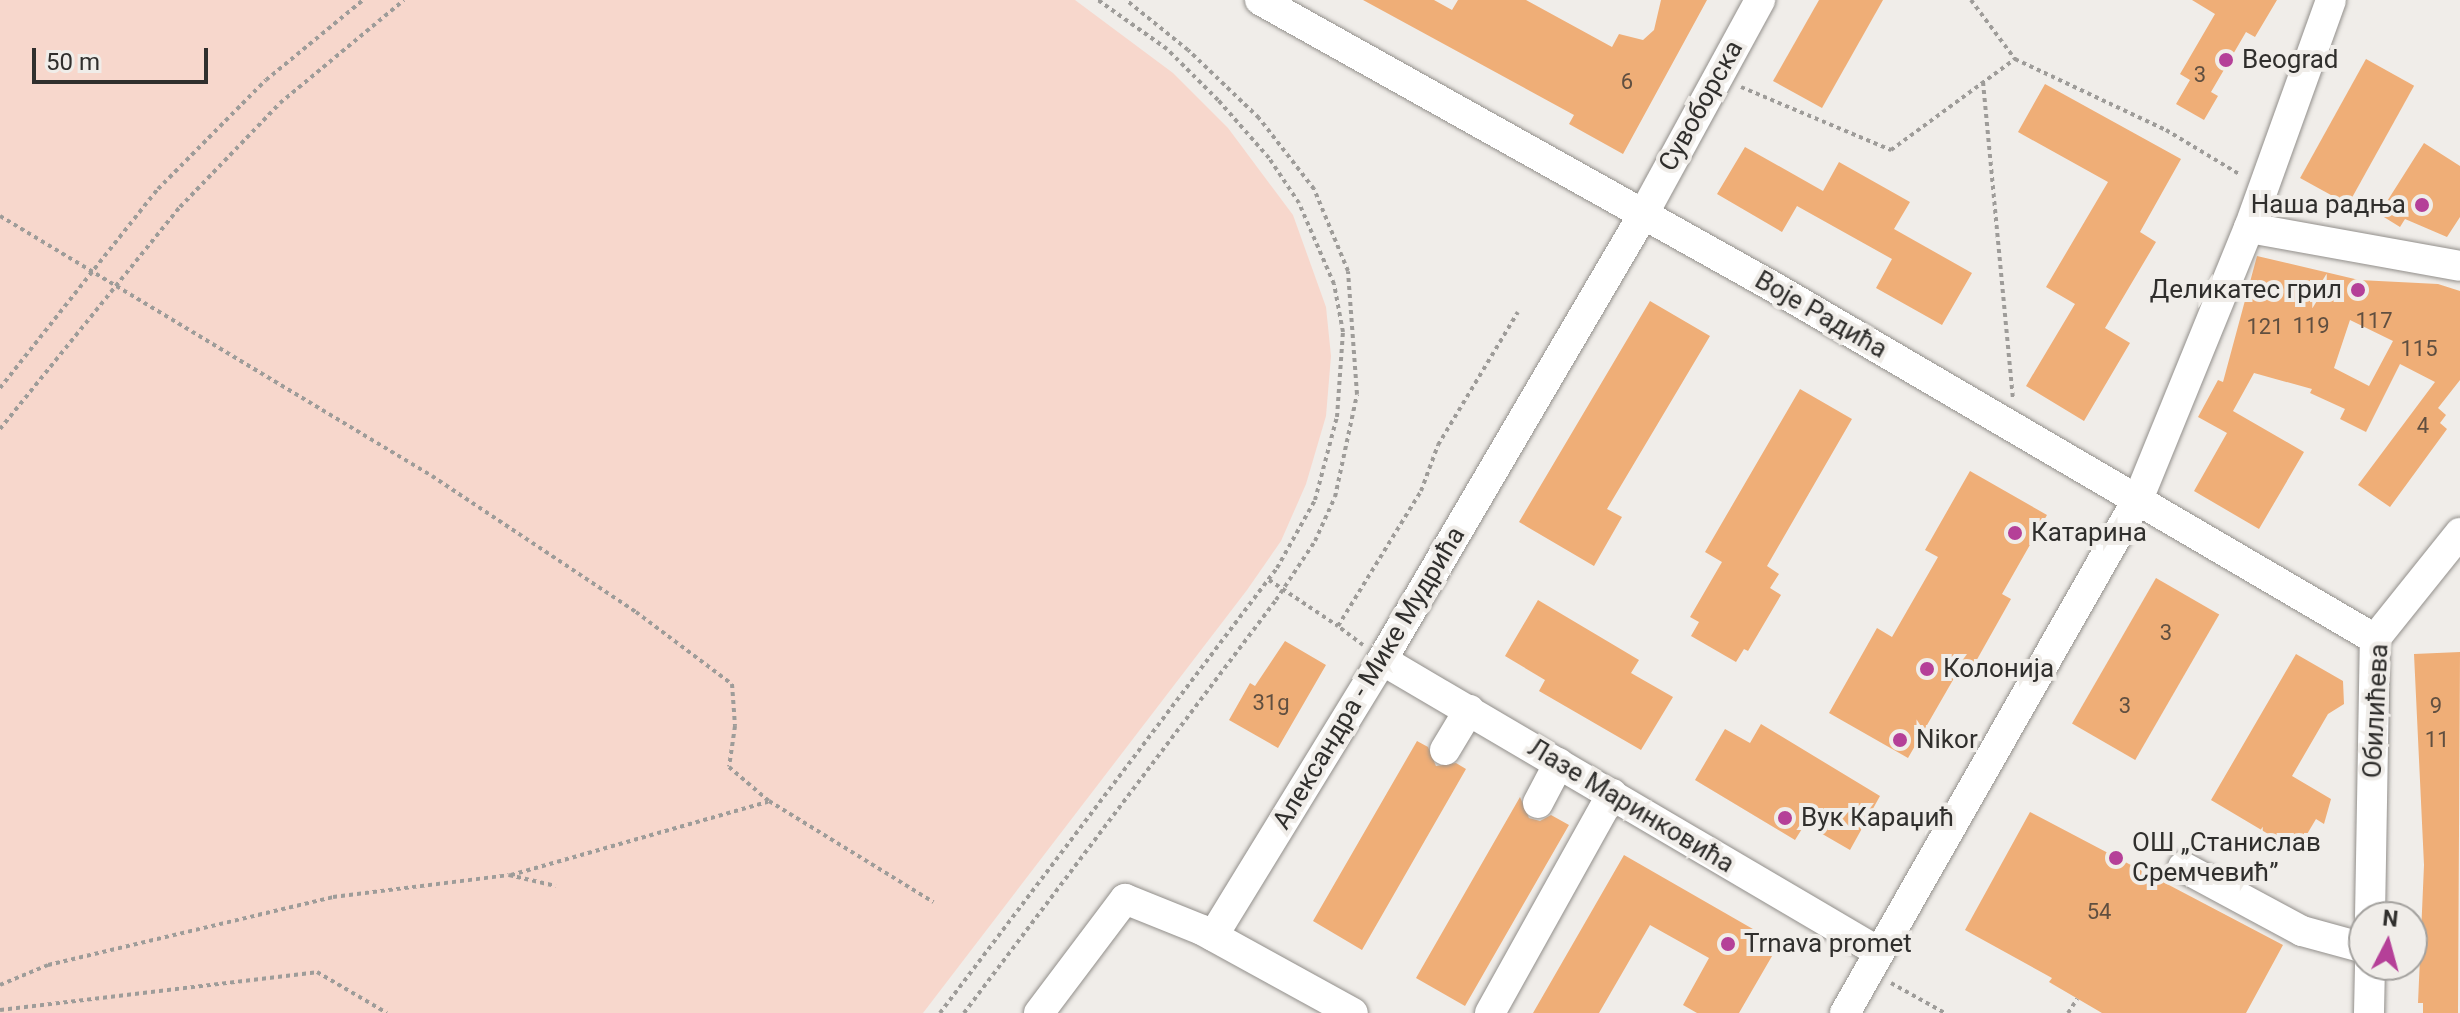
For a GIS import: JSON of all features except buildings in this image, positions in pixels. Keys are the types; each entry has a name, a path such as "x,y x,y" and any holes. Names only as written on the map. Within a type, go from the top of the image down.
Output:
{"street":[{"name":"Воје Радића","path":"1260,0 1644,213 2139,497 2375,639"},
{"name":"Сувоборска","path":"1644,213 1760,0"},
{"path":"1845,1013 2139,497 2249,228 2331,0"},
{"name":"Александра - Мике Мудрића","path":"1213,936 1382,660 1644,213"},
{"path":"2249,228 2460,266"},
{"name":"Обилићева","path":"2370,901 2375,639 2460,533"},
{"name":"Лазе Маринковића","path":"1382,660 1612,794 1874,961"},
{"path":"1445,750 1469,710"},
{"path":"1538,803 1559,763"},
{"path":"1490,1013 1612,794"},
{"path":"2183,867 2302,931 2348,944"},
{"path":"1039,1013 1125,899 1213,936 1353,1013"},
{"path":"2369,1013 2370,981"}],"path":[{"path":"0,388 158,189 256,91 363,0"},
{"path":"0,429 180,207 280,103 404,0"},
{"path":"940,1013 1269,580 1315,500 1337,417 1343,332 1334,284 1318,237 1269,158 1167,49 1098,0"},
{"path":"964,1013 1283,589 1335,497 1350,436 1357,364 1348,271 1314,189 1259,118 1188,50 1126,0"},
{"path":"1971,0 2015,59 2166,130 2263,188"},
{"path":"1717,77 1891,150 2015,59"},
{"path":"1983,82 2015,427"},
{"path":"0,216 432,476 636,612 732,684 735,726 729,767 769,801 933,902"},
{"path":"1338,626 1421,491 1438,445 1518,312"},
{"path":"1269,580 1382,660"},
{"path":"0,985 48,965 333,897 509,875 769,801"},
{"path":"509,875 556,886"},
{"path":"1874,961 1945,1013"},
{"path":"0,1010 317,972 387,1013"},
{"path":"2068,1013 2077,999"}],"shaded area":[{"path":"0,0 1075,0 1173,73 1228,128 1293,215 1326,307 1331,356 1326,416 1306,484 1281,541 1247,590 923,1013 0,1013"}],"place":[{"name":"Beograd","path":"2226,60"},
{"name":"Наша радња","path":"2422,205"},
{"name":"Деликатес грил","path":"2358,290"},
{"name":"Катарина","path":"2015,533"},
{"name":"Колонија","path":"1927,669"},
{"name":"Nikor","path":"1900,740"},
{"name":"Вук Караџић","path":"1785,818"},
{"name":"ОШ „Станислав Сремчевић”","path":"2116,858"},
{"name":"Trnava promet","path":"1728,944"}]}
